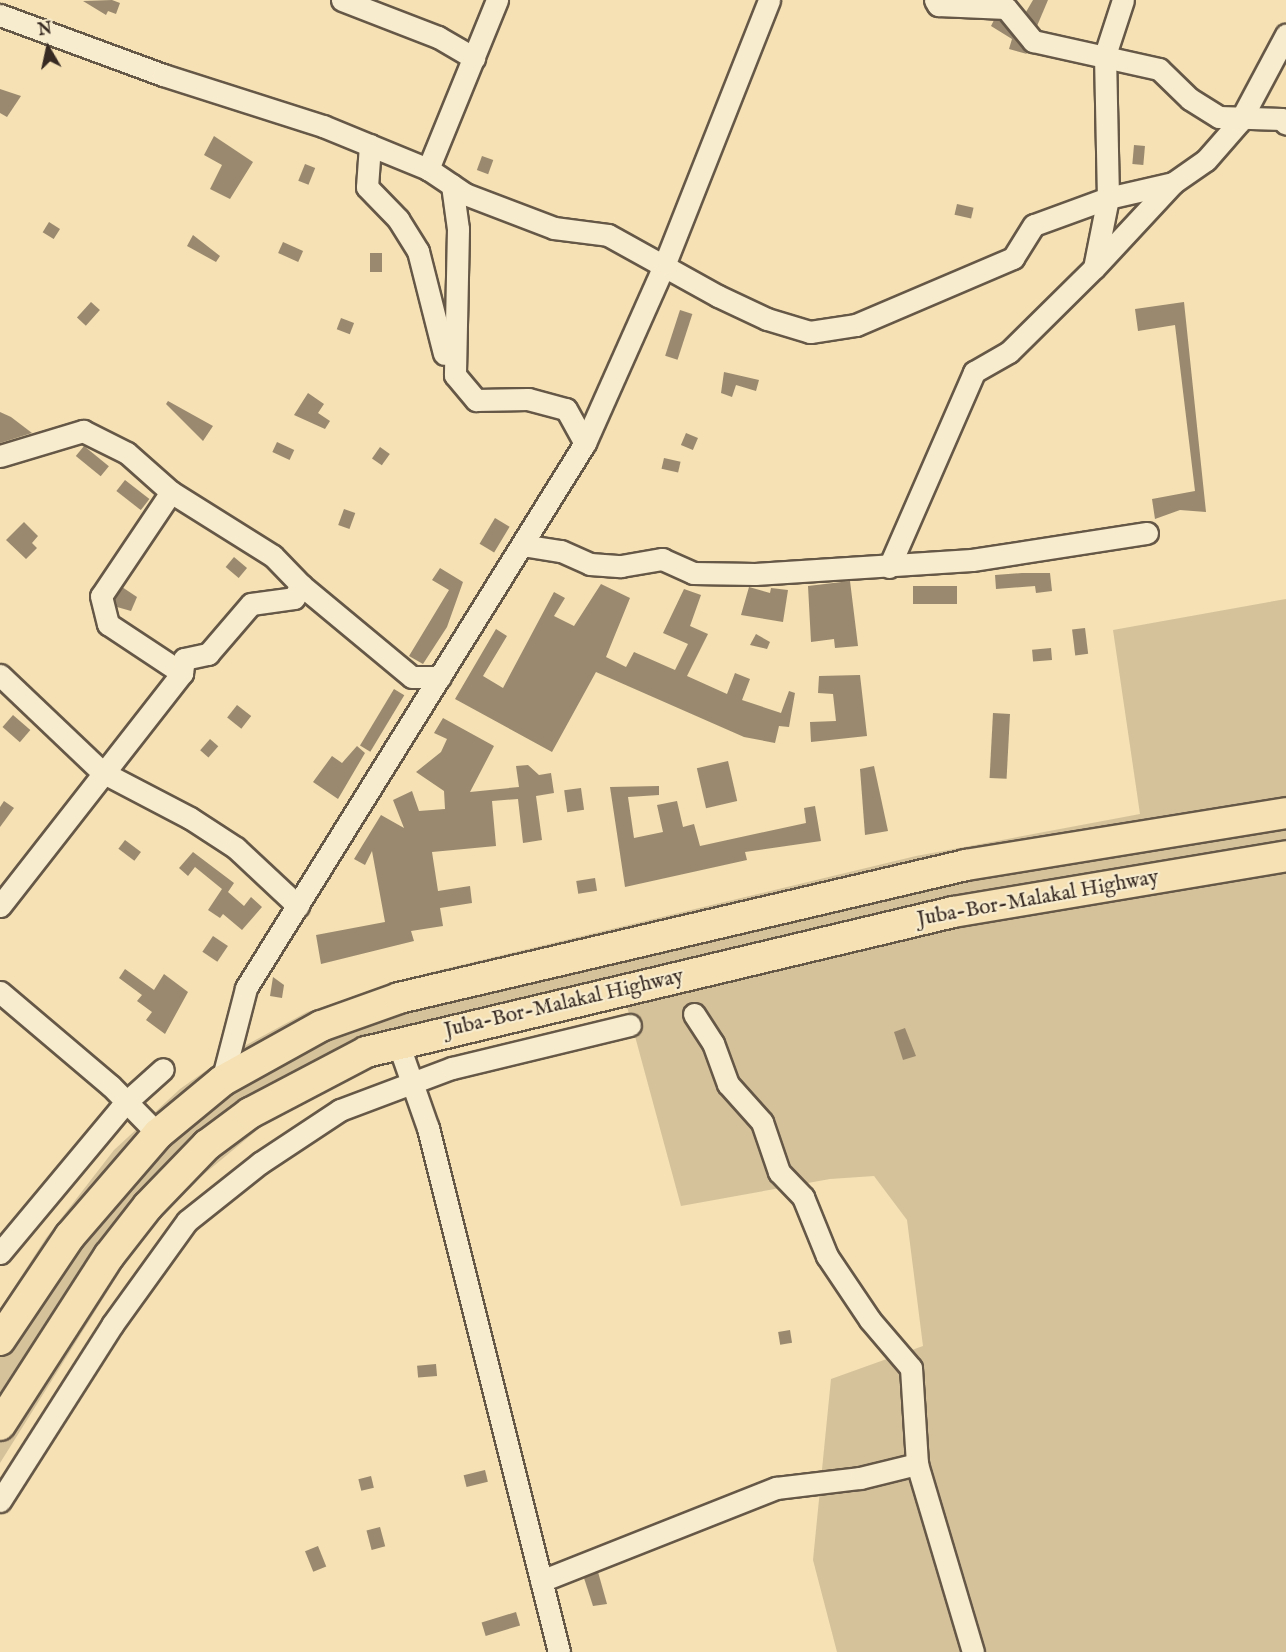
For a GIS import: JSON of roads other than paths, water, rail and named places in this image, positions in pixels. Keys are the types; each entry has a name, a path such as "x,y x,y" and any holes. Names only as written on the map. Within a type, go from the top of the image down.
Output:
{"highway":[{"name":"Juba-Bor-Malakal Highway","path":"0,1340 70,1236 158,1134 222,1081 321,1026 399,998 966,865 1286,813"},
{"name":"Juba-Bor-Malakal Highway","path":"0,1425 109,1256 148,1206 207,1145 250,1113 308,1080 366,1052 953,912 1285,858"}],"street":[{"path":"342,0 438,37 474,58"},
{"path":"428,169 497,0"},
{"path":"222,1081 246,988 585,443 665,263 769,0"},
{"path":"934,0 938,5 1006,8 1033,41 1105,55 1160,69 1190,99 1219,117 1240,122 1282,120 1286,124"},
{"path":"1094,268 1108,198 1105,55 1123,0"},
{"path":"0,15 370,145 428,169 452,185 554,228 608,235 665,263 757,315 810,332 856,325 1013,258 1034,225 1108,198 1173,183"},
{"path":"889,567 974,372 1009,352 1094,268 1173,183 1206,160 1240,122 1286,35"},
{"path":"370,145 367,187 398,219 418,251 446,364 476,400 528,399 566,408 585,443"},
{"path":"452,185 458,229 455,375"},
{"path":"0,456 83,431 127,453 171,492 273,556 301,585 412,676 440,677"},
{"path":"171,492 101,596 108,624 182,673"},
{"path":"522,545 561,551 590,564 621,566 662,559 693,573 889,567 972,560 1147,533"},
{"path":"0,906 102,772 182,673 184,658 208,654 251,604 294,598 301,585"},
{"path":"0,675 102,772 190,818 236,848 298,906"},
{"path":"0,992 111,1086 158,1134"},
{"path":"694,1014 713,1043 728,1084 762,1122 779,1172 803,1197 827,1256 870,1320 911,1368 917,1464 973,1652"},
{"path":"0,1501 99,1345 187,1221 260,1163 340,1110 411,1083 494,1055 630,1025"},
{"path":"398,1043 428,1128 559,1652"},
{"path":"0,1253 124,1104 163,1069"},
{"path":"541,1581 776,1488 860,1478 917,1464"}]}
